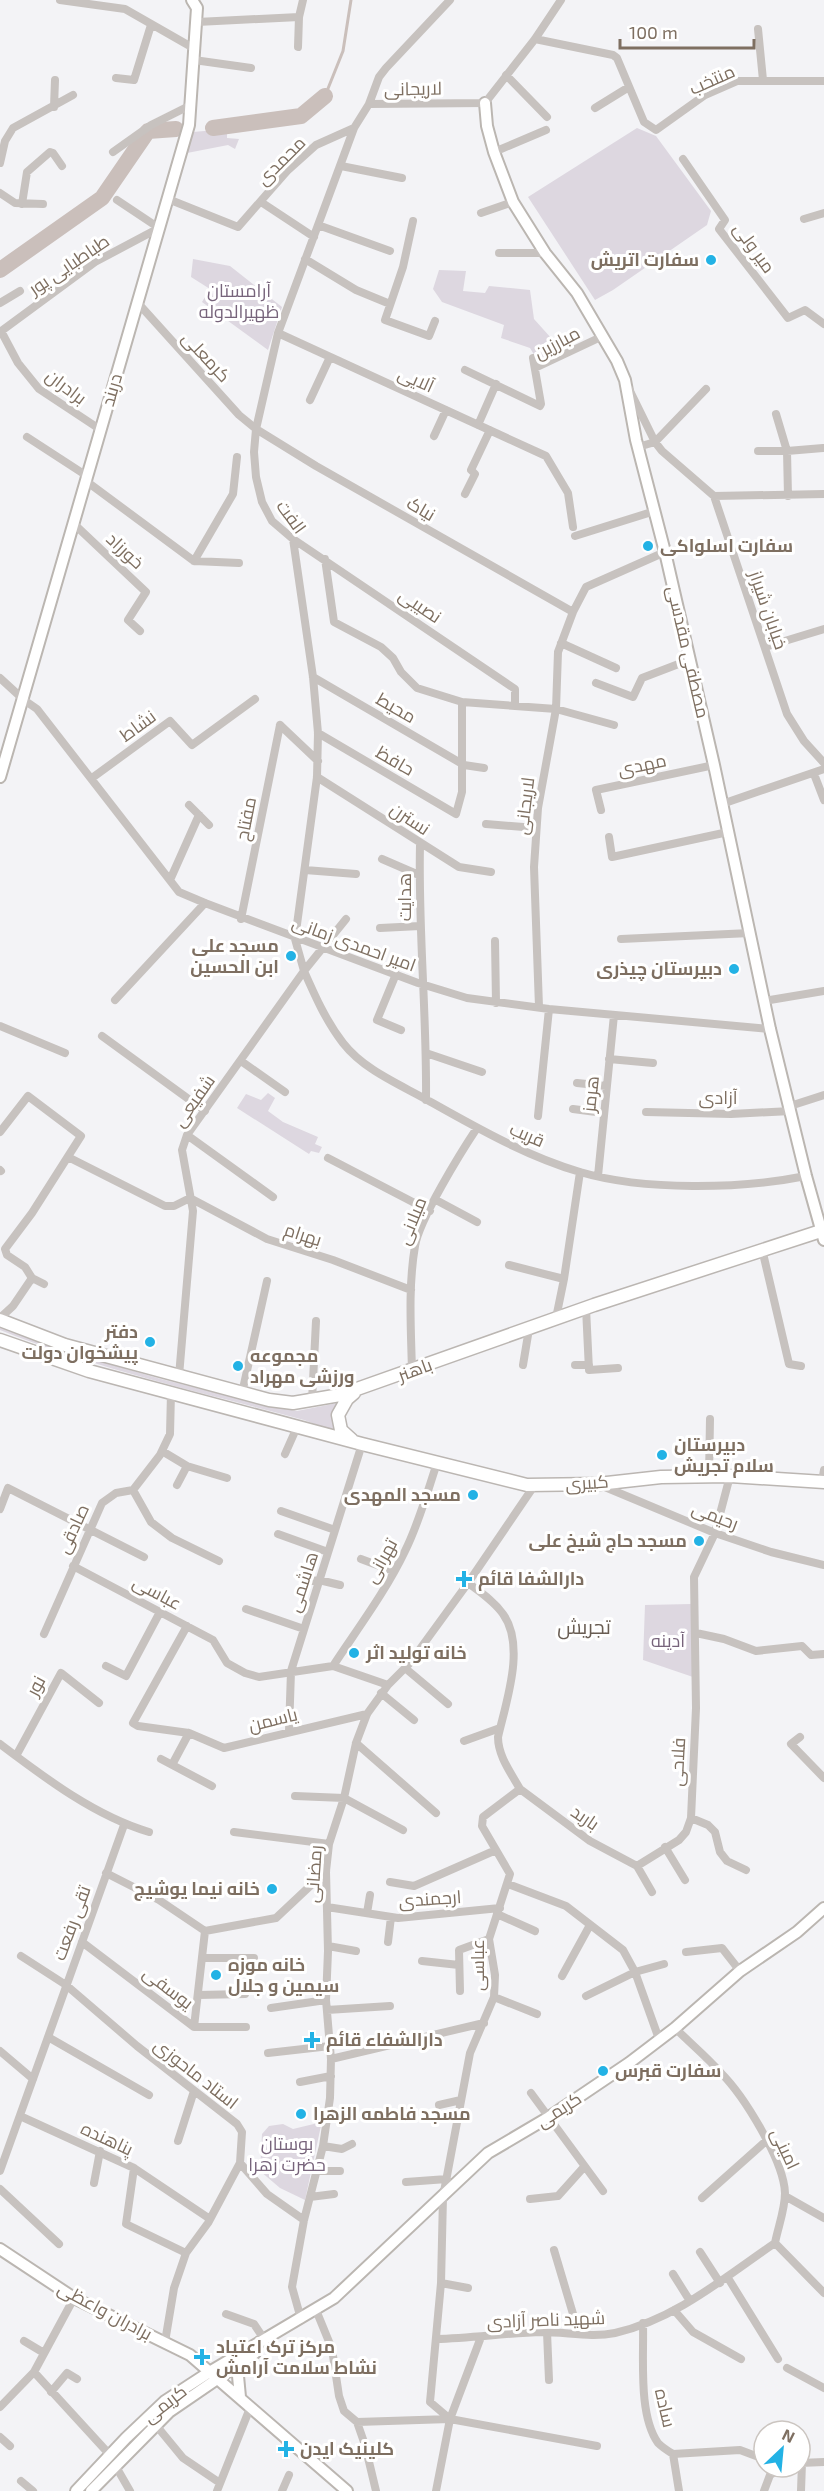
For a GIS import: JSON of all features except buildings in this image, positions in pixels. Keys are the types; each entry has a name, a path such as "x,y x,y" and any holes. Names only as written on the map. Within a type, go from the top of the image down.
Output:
{"main road":[{"name":"دربند","path":"0,775 24,700 189,125 197,3"},
{"name":"مصطفی مقدسی","path":"485,103 487,126 494,152 513,202 545,253 577,293 603,336 625,380 638,447 665,552 714,765 770,1029 806,1176 823,1233"},
{"name":"باهنر","path":"0,1319 65,1345 242,1393 282,1402 312,1401 368,1386 556,1318 762,1249 823,1233"},
{"path":"0,1340 89,1371 358,1443"},
{"path":"358,1443 341,1430 338,1415 347,1399 368,1386"},
{"name":"کبیری","path":"358,1443 534,1486 598,1484 661,1477 823,1478"},
{"name":"کریمی","path":"76,2491 215,2375 264,2339 334,2298 488,2153 549,2117 629,2063 675,2028 740,1971 797,1932 824,1908"},
{"name":"برادران واعظی","path":"0,2249 75,2298 190,2355 347,2491"},
{"name":"کریمی","path":"91,2491 112,2460 151,2412 284,2335 301,2319"},
{"path":"240,2397 238,2376 243,2360"}],"street":[{"path":"60,0 124,9 194,55 251,68"},
{"path":"298,47 298,17 303,0"},
{"path":"369,104 379,77 386,68 450,0"},
{"path":"485,103 535,39 561,0"},
{"path":"196,22 298,17"},
{"path":"116,78 134,80 151,25"},
{"path":"758,29 763,80"},
{"path":"535,39 613,55 617,58 629,87 595,108"},
{"path":"506,75 547,117"},
{"path":"54,107 55,80"},
{"name":"منتخب","path":"629,87 644,122 656,130 705,95 737,81 824,81"},
{"path":"0,163 2,142 14,128 73,95"},
{"name":"لاریجانی","path":"354,128 369,104 485,103"},
{"path":"113,152 152,125 191,105"},
{"name":"الفت","path":"295,939 317,777 318,733 313,677 292,539 272,520 262,502 256,477 255,429 278,333 354,128"},
{"name":"محمدی","path":"168,200 238,227 287,171 316,145 354,128"},
{"path":"494,152 546,130"},
{"path":"22,204 28,170 52,152 62,166"},
{"name":"میر ولی","path":"683,159 725,220 719,229 788,318 806,310 824,324"},
{"path":"341,166 402,178"},
{"path":"0,194 15,203 43,204"},
{"path":"117,200 159,228"},
{"path":"261,202 314,237"},
{"path":"481,213 513,202"},
{"path":"804,219 824,213"},
{"path":"413,222 403,267 385,320 429,336 435,321"},
{"path":"318,225 390,250"},
{"name":"طباطبایی پور","path":"0,332 95,262 159,228"},
{"path":"499,253 545,253"},
{"path":"305,259 356,290 390,304"},
{"path":"0,303 20,291"},
{"name":"کرمعلی","path":"137,302 231,406 255,429"},
{"name":"برادران","path":"0,332 18,363 39,389 101,430"},
{"name":"آلایی","path":"278,333 546,456 568,493 573,527"},
{"name":"مبارزین","path":"465,370 540,406 535,368 603,336"},
{"path":"310,400 330,357"},
{"path":"533,358 535,368"},
{"path":"625,380 655,442 673,462 714,496 824,494"},
{"path":"478,425 496,384"},
{"path":"638,447 655,442 706,389"},
{"path":"434,436 446,410"},
{"path":"776,414 787,451 788,496"},
{"name":"نیاک","path":"255,429 573,612"},
{"path":"465,494 475,474 471,470 490,430"},
{"path":"27,437 87,479 194,561 239,563"},
{"path":"758,451 823,448"},
{"path":"194,561 232,494 237,457"},
{"name":"خیابان شیراز","path":"714,496 787,714 804,741 824,763"},
{"path":"575,536 655,511"},
{"name":"خورزاد","path":"74,524 146,592 128,620 140,631"},
{"name":"نصیبی","path":"292,539 325,559 515,689 515,706"},
{"name":"لاریجانی","path":"539,1007 534,867 536,828 556,709 558,652 573,612 586,587 665,552"},
{"path":"325,559 334,622 381,646 417,688 462,702 556,709 614,725"},
{"path":"765,647 824,629"},
{"path":"561,643 616,668"},
{"path":"596,683 633,697 642,678 689,660"},
{"name":"محیط","path":"313,677 464,765"},
{"name":"امیر احمدی زمانی","path":"0,678 37,709 179,892 295,939 467,998 549,1010 770,1029"},
{"name":"نشاط","path":"92,778 171,721 192,745 255,699"},
{"path":"462,702 464,765 484,768"},
{"name":"مفتاح","path":"241,919 280,725 318,760"},
{"name":"حافظ","path":"318,733 456,814 462,792 464,765"},
{"name":"مهدی","path":"601,810 596,790 714,765"},
{"path":"722,804 824,769"},
{"path":"814,774 824,800"},
{"name":"نسترن","path":"317,777 459,867 491,872"},
{"path":"189,805 209,825"},
{"path":"170,880 199,814"},
{"path":"486,824 536,828"},
{"path":"609,837 612,856 728,832"},
{"name":"هدایت","path":"420,844 420,926 424,985 426,1100"},
{"path":"382,859 419,875"},
{"path":"305,870 356,874"},
{"path":"115,1000 205,903"},
{"path":"323,947 346,919"},
{"path":"380,928 420,926"},
{"path":"621,939 750,933"},
{"path":"295,939 304,971"},
{"path":"495,941 496,1003"},
{"name":"شفیعی","path":"179,1376 193,1211 182,1150 187,1135 323,947"},
{"name":"قریب","path":"304,971 330,1024 352,1052 370,1067 477,1128 528,1153 580,1172 634,1183 697,1185 769,1181 806,1176"},
{"path":"396,974 377,1020 401,1030"},
{"path":"764,1001 824,991"},
{"path":"538,1116 549,1010"},
{"name":"هرمز","path":"598,1176 614,1015"},
{"path":"0,1026 65,1053"},
{"path":"102,1036 205,1111"},
{"path":"426,1053 482,1072"},
{"path":"609,1059 653,1063"},
{"path":"241,1061 285,1092"},
{"path":"577,1083 606,1086"},
{"name":"آزادی","path":"646,1112 731,1114 790,1108 824,1095"},
{"path":"0,1132 28,1096 81,1136 32,1213 3,1253 25,1267 32,1278 44,1284"},
{"path":"573,1109 604,1113"},
{"name":"میلانی","path":"412,1371 411,1290 415,1244 430,1210 477,1128"},
{"path":"187,1135 273,1197"},
{"path":"68,1158 165,1206 174,1206 190,1198"},
{"path":"328,1158 430,1210"},
{"path":"556,1318 580,1172"},
{"name":"بهرام","path":"190,1198 267,1239 333,1260 411,1290"},
{"path":"436,1200 477,1222"},
{"path":"762,1249 789,1364 801,1366"},
{"path":"509,1265 564,1279"},
{"path":"0,1319 14,1306 32,1278"},
{"path":"242,1393 267,1281"},
{"path":"586,1308 589,1370 618,1368"},
{"path":"312,1401 316,1321"},
{"path":"523,1365 529,1329"},
{"path":"575,1365 588,1365"},
{"path":"171,1393 170,1434 162,1451 133,1490 151,1522 172,1538 219,1561"},
{"path":"709,1476 710,1419"},
{"path":"285,1454 297,1427"},
{"name":"هاشمی","path":"289,1731 291,1671 335,1530 358,1443"},
{"path":"162,1451 187,1466 227,1478"},
{"name":"تهرانی","path":"333,1666 405,1552 437,1463"},
{"path":"177,1485 187,1466"},
{"name":"فلاحی","path":"691,1818 696,1708 694,1577 715,1533 730,1476"},
{"name":"رحیمی","path":"598,1484 715,1533 771,1552 824,1565"},
{"name":"رمضانی","path":"301,2319 292,2288 304,2220 323,2146 331,2076 326,2000 328,1946 326,1871 329,1844 344,1798 356,1743 367,1714 388,1685 405,1668 468,1583 534,1486"},
{"path":"0,1509 8,1488 144,1557"},
{"name":"صادقی","path":"44,1634 89,1529 106,1498 116,1493 133,1490"},
{"path":"281,1511 335,1530"},
{"path":"278,1534 328,1552"},
{"path":"361,1559 393,1571"},
{"name":"عباسی","path":"73,1566 213,1640 227,1663 245,1673 260,1677 333,1666 388,1685"},
{"path":"304,1582 319,1580 340,1585"},
{"path":"468,1583 490,1600 502,1612 510,1625 512,1681 498,1744 500,1753 520,1789 483,1817 482,1826 510,1874 508,1884 566,1906 623,1950 635,1972 659,2039"},
{"path":"246,1609 304,1629"},
{"path":"106,1666 126,1676 160,1612"},
{"name":"یاسمن","path":"187,1626 133,1723 143,1727 189,1733 224,1748 367,1714"},
{"path":"696,1633 724,1639 756,1651 802,1646 811,1655 824,1654"},
{"path":"405,1668 448,1704"},
{"name":"نور","path":"16,1756 61,1673 99,1703"},
{"path":"381,1694 414,1720"},
{"path":"464,1741 500,1728"},
{"path":"173,1763 189,1733"},
{"path":"800,1737 791,1744 824,1778"},
{"path":"356,1743 436,1813"},
{"path":"0,1744 124,1825 149,1832"},
{"path":"161,1759 173,1763 212,1786"},
{"name":"باربد","path":"520,1789 590,1841 637,1866"},
{"path":"295,1796 344,1798 403,1830"},
{"path":"652,1892 637,1866 664,1847 679,1840 686,1832 691,1818 708,1825 715,1832 720,1852 727,1862 747,1870"},
{"name":"تقی رفعت","path":"0,2171 124,1825"},
{"path":"234,1832 329,1844"},
{"path":"664,1847 685,1880"},
{"path":"390,1882 414,1886 496,1850"},
{"path":"106,1873 159,1900 205,1931 276,1918 326,1871"},
{"name":"عباسی","path":"450,2419 430,2402 441,2283 443,2197 470,2053 494,1997 495,1975 489,1939 508,1884"},
{"path":"368,1913 370,1895"},
{"name":"ارجمندی","path":"327,1906 391,1917 499,1911"},
{"path":"499,1911 536,1931"},
{"path":"388,1942 391,1917"},
{"path":"562,1976 590,1925"},
{"path":"194,2027 205,1931"},
{"path":"460,1991 459,1950 489,1939"},
{"name":"یوسفی","path":"82,1942 194,2027 246,2027"},
{"path":"328,1946 356,1951"},
{"path":"686,1953 723,1948 740,1971"},
{"name":"استاد ماحوزی","path":"21,1956 66,1985 137,2046 240,2127 242,2132 240,2163 210,2219 186,2253 174,2288 165,2342"},
{"path":"202,1958 254,1958"},
{"path":"422,1961 459,1965"},
{"path":"586,1996 635,1972 664,1964"},
{"path":"449,1980 460,1980"},
{"path":"198,1995 245,1994"},
{"path":"494,1997 537,2014"},
{"path":"271,2008 326,2000"},
{"path":"327,2010 390,2006"},
{"path":"331,2059 484,2023"},
{"name":"امینی","path":"675,2028 723,2074 739,2095 778,2163 785,2196 775,2243"},
{"path":"48,2037 149,2095"},
{"path":"268,2053 330,2046"},
{"path":"0,2051 33,2079"},
{"path":"300,2082 331,2076"},
{"path":"178,2141 194,2091"},
{"path":"531,2093 603,2191"},
{"path":"439,2105 461,2100"},
{"name":"پناهنده","path":"20,2116 134,2168 126,2224 186,2253"},
{"path":"702,2198 766,2141"},
{"path":"323,2146 342,2149 352,2144"},
{"path":"94,2183 100,2151"},
{"path":"240,2163 267,2194 304,2220"},
{"path":"530,2199 558,2196 584,2167"},
{"path":"134,2168 210,2219"},
{"path":"317,2171 340,2171"},
{"path":"406,2182 447,2179"},
{"path":"0,2189 59,2244"},
{"path":"310,2197 334,2194"},
{"path":"785,2196 824,2217"},
{"path":"775,2243 824,2293"},
{"name":"شهید ناصر آزادی","path":"436,2339 547,2332 607,2335 674,2310 728,2278 775,2243"},
{"path":"554,2250 579,2334"},
{"path":"700,2252 720,2283"},
{"path":"673,2274 690,2301"},
{"path":"728,2278 778,2360"},
{"path":"441,2283 468,2288"},
{"path":"0,2407 34,2372 75,2298"},
{"path":"316,2310 332,2349 336,2386 344,2411 357,2422 376,2491"},
{"path":"674,2310 693,2332 741,2359"},
{"path":"226,2314 254,2324 264,2339"},
{"name":"ساده","path":"644,2323 644,2385 647,2414 659,2444 673,2454"},
{"path":"547,2332 549,2380"},
{"path":"436,2491 450,2419 481,2337"},
{"path":"24,2341 44,2353"},
{"path":"788,2368 824,2388"},
{"path":"34,2372 112,2460 130,2491"},
{"path":"51,2392 67,2373 77,2379"},
{"path":"217,2491 250,2408"},
{"path":"357,2422 450,2419 597,2446"},
{"path":"155,2424 183,2458 220,2483"},
{"path":"0,2437 10,2446"},
{"path":"679,2491 673,2454 740,2450 752,2454"},
{"path":"282,2491 289,2475"},
{"path":"21,2481 33,2491"}],"green space":[{"path":"637,128 656,136 711,211 707,225 595,300 528,197"},
{"path":"227,129 227,138 239,139 235,149 228,145 187,153 193,132"},
{"name":"آرامستان ظهیرالدوله","path":"193,259 230,266 282,307 268,350 202,302 210,289 191,277"},
{"path":"439,270 466,271 463,291 485,293 489,286 530,290 534,319 561,349 538,361 530,348 501,338 504,325 442,302 433,289"},
{"path":"268,1093 275,1098 268,1111 283,1122 318,1137 315,1144 322,1147 319,1153 311,1151 309,1154 237,1108 246,1094 261,1100"},
{"path":"0,1325 74,1354 273,1407 297,1411 338,1403 338,1432 304,1420 151,1380 75,1357 0,1330"},
{"name":"آدینه","path":"691,1604 693,1677 643,1660 645,1605"},
{"name":"بوستان حضرت زهرا","path":"322,2122 305,2200 280,2188 260,2171 262,2134 269,2126 283,2124 293,2129"}],"waterway":[{"path":"325,96 343,51 351,0"},
{"path":"213,128 301,116 325,96"},
{"path":"0,270 102,198 148,131 176,129"}],"place":[{"name":"سفارت اتریش","path":"711,260"},
{"name":"سفارت اسلواکی","path":"648,546"},
{"name":"مسجد علی ابن الحسین","path":"291,956"},
{"name":"دبیرستان چیذری","path":"734,969"},
{"name":"دفتر پیشخوان دولت","path":"150,1342"},
{"name":"مجموعه ورزشی مهراد","path":"238,1366"},
{"name":"دبیرستان سلام تجریش","path":"662,1455"},
{"name":"مسجد المهدی","path":"473,1495"},
{"name":"مسجد حاج شیخ علی","path":"699,1541"},
{"name":"دارالشفا قائم","path":"464,1579"},
{"name":"خانه تولید اثر","path":"354,1653"},
{"name":"خانه نیما یوشیج","path":"272,1889"},
{"name":"خانه موزه سیمین و جلال","path":"216,1975"},
{"name":"دارالشفاء قائم","path":"312,2040"},
{"name":"سفارت قبرس","path":"603,2071"},
{"name":"مسجد فاطمه الزهرا","path":"301,2114"},
{"name":"مرکز ترک اعتیاد نشاط سلامت آرامش","path":"202,2357"},
{"name":"کلینیک ایدن","path":"286,2449"}],"district":[{"name":"تجریش","path":"584,1627"}]}
